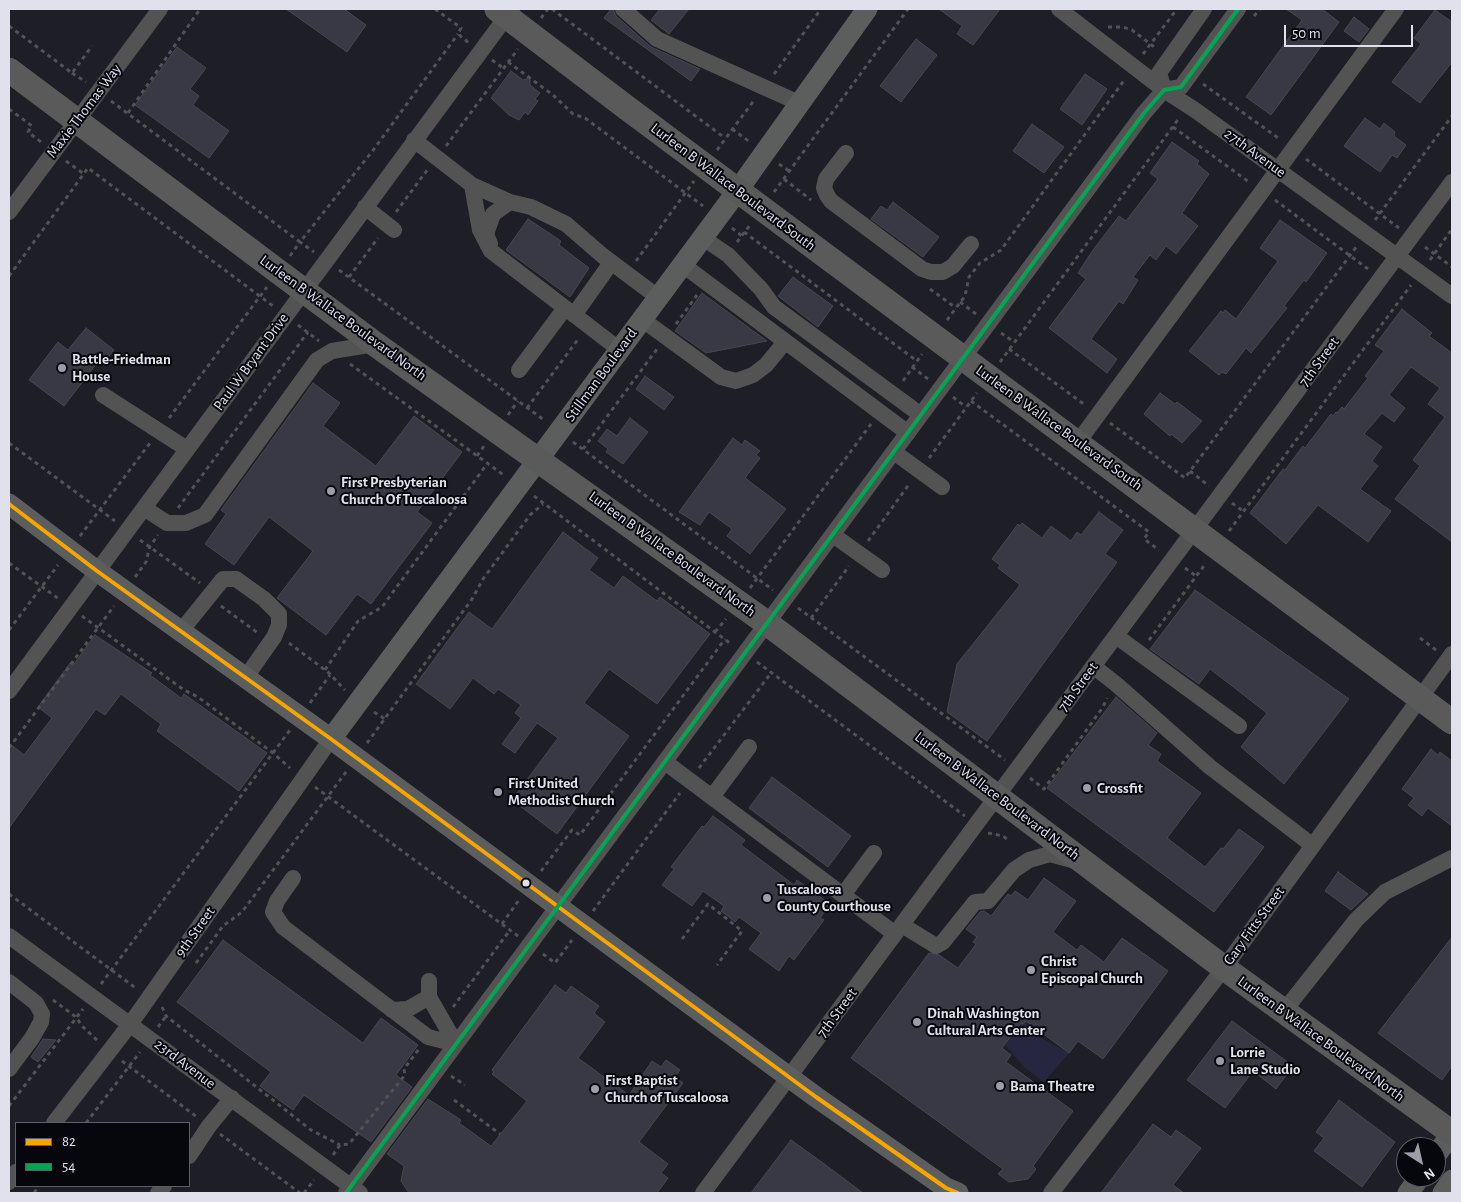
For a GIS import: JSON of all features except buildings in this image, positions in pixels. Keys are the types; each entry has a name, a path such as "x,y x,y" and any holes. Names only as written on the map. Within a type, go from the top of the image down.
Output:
{"highway":[{"name":"Lurleen B Wallace Boulevard South","path":"505,11 530,33 706,166 1452,722"},
{"name":"Lurleen B Wallace Boulevard North","path":"9,70 375,344 768,624 1224,968 1452,1133"}],"main road":[{"name":"Stillman Boulevard","path":"331,739 643,320 867,9"},
{"path":"9,504 97,571 331,739 789,1077 951,1191"},
{"path":"1443,1193 1452,1180"}],"street":[{"name":"Maxie Thomas Way","path":"9,212 160,9"},
{"path":"625,9 657,39 799,103"},
{"name":"27th Avenue","path":"1059,9 1164,90 1189,105 1452,296"},
{"path":"1164,90 1159,73 1204,9"},
{"path":"352,1191 456,1044 963,358 1164,90 1181,87 1238,9"},
{"path":"1078,442 1396,9"},
{"name":"Paul W Bryant Drive","path":"9,691 414,140 505,11"},
{"path":"414,140 472,185 510,202 531,207 566,224 611,263 659,298"},
{"path":"846,153 826,179 824,188 827,195 831,201 922,269 932,272 943,272 953,266 970,244"},
{"name":"7th Street","path":"703,1193 1452,182"},
{"path":"472,185 480,230 493,252 620,350"},
{"path":"493,252 486,234 493,214 510,202"},
{"path":"364,207 391,228"},
{"path":"703,238 728,255 761,289 774,307 921,415"},
{"path":"519,370 611,263"},
{"path":"683,265 908,433"},
{"path":"643,320 721,377 736,381 753,374 766,364 785,342"},
{"path":"144,508 167,523 186,523 205,515 302,378 317,360 332,351 375,344"},
{"path":"103,395 187,449"},
{"path":"894,452 942,487"},
{"path":"833,535 882,570"},
{"path":"181,631 223,579 236,580 264,598 279,614 279,625 274,637 246,677"},
{"path":"1116,636 1138,654 1239,726"},
{"name":"Gary Fitts Street","path":"1051,1193 1224,968 1452,654"},
{"path":"1093,666 1210,767 1312,845"},
{"name":"9th Street","path":"55,1122 131,1023 331,739"},
{"path":"712,797 748,748"},
{"path":"665,762 843,895 899,930 936,946 943,942 975,902 988,901 1014,870 1029,860 1050,854 1087,864"},
{"path":"843,895 874,853"},
{"path":"1284,1011 1356,920 1385,892 1452,858"},
{"path":"293,878 277,901 273,912 276,920 428,1037 456,1044"},
{"name":"23rd Avenue","path":"9,936 131,1023 324,1166 352,1191"},
{"path":"9,982 36,1003 42,1014 32,1038 9,1069"},
{"path":"392,1010 408,1009 429,989 442,1020 456,1044"},
{"path":"190,1154 209,1126 232,1098"}],"path":[{"path":"128,113 200,9"},
{"path":"349,277 391,228 437,158 550,9 725,138"},
{"path":"626,274 821,9"},
{"path":"908,9 744,232 917,361"},
{"path":"1142,56 1177,9"},
{"path":"1100,23 1107,28 1123,27 1132,30 1150,44"},
{"path":"9,26 527,408 588,326"},
{"path":"9,630 300,242 374,149 458,34"},
{"path":"72,72 92,46"},
{"path":"508,62 554,95 573,114 585,118 742,236"},
{"path":"893,395 934,336 965,296 969,277 980,263 1001,250 1128,75"},
{"path":"1204,84 1452,267"},
{"path":"811,618 1182,115"},
{"path":"1185,478 1452,116"},
{"path":"9,276 88,168 332,351 487,464 382,606 358,621 325,670"},
{"path":"1138,654 1452,229"},
{"path":"9,748 146,562 150,546 308,332"},
{"path":"971,401 1149,532 1144,540 1196,576"},
{"path":"715,632 758,578 880,412"},
{"path":"583,449 1044,789 1104,707 1108,694 1116,684"},
{"path":"543,504 990,835 1003,836 1009,841"},
{"path":"9,562 70,608 273,753 304,778 555,963 771,673"},
{"path":"502,924 572,830 580,835 725,639"},
{"path":"9,1106 93,996 330,675"},
{"path":"9,894 162,1008 166,1016 311,1130 340,1145 349,1144 405,1076 404,1069 428,1037"},
{"path":"682,939 708,904 728,918 742,931 717,965"},
{"path":"442,1020 510,930"},
{"path":"46,995 76,1017 82,1026 129,1066 300,1193"},
{"path":"87,1122 166,1016"},
{"path":"454,1100 500,1134"},
{"path":"304,1193 340,1145"}],"shaded area":[{"path":"1026,1021 1032,1033 1069,1053 1044,1082 1024,1067 1005,1045 1021,1023 1023,1024"}],"transit line":[{"name":"54","path":"346,1193 1144,113 1164,90 1181,87 1238,9"},
{"name":"82","path":"9,504 97,571 331,739 816,1097 946,1188 958,1193"}],"place":[{"name":"Battle-Friedman House","path":"62,368"},
{"name":"First Presbyterian Church Of Tuscaloosa","path":"331,491"},
{"name":"Crossfit","path":"1087,788"},
{"name":"First United Methodist Church","path":"498,792"},
{"name":"Tuscaloosa County Courthouse","path":"767,898"},
{"name":"Christ Episcopal Church","path":"1031,970"},
{"name":"Dinah Washington Cultural Arts Center","path":"917,1022"},
{"name":"Lorrie Lane Studio","path":"1220,1061"},
{"name":"Bama Theatre","path":"1000,1086"},
{"name":"First Baptist Church of Tuscaloosa","path":"595,1089"}]}
